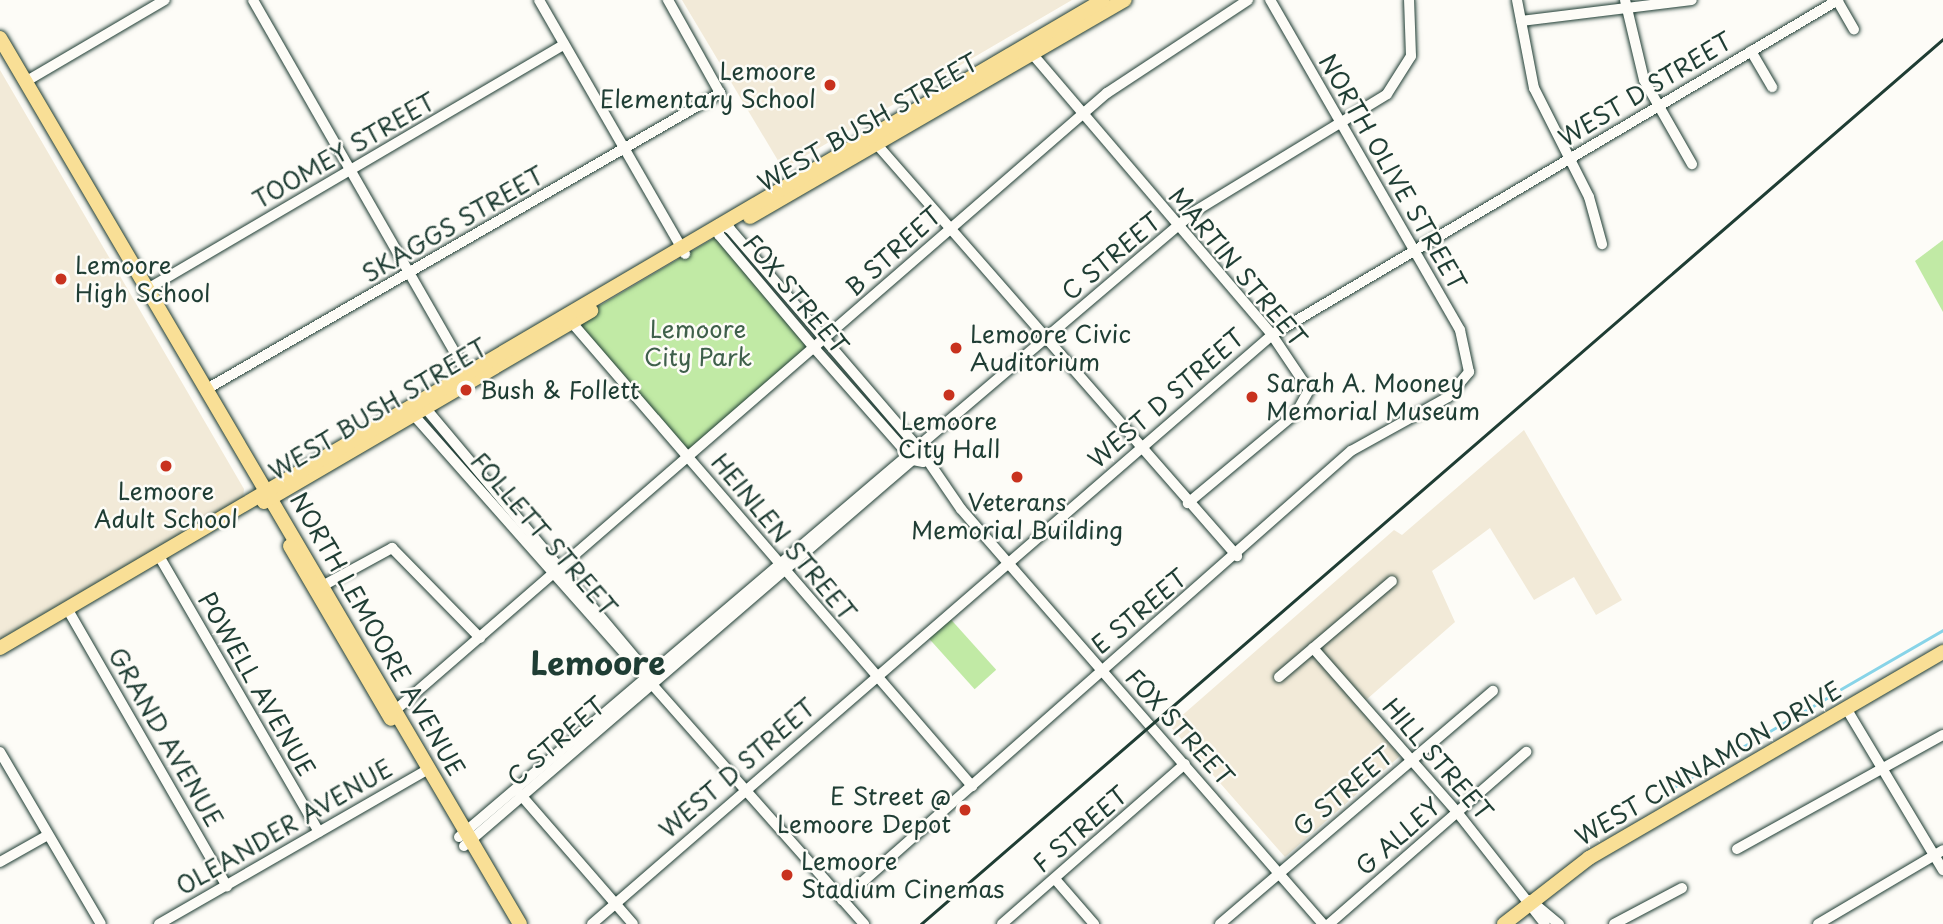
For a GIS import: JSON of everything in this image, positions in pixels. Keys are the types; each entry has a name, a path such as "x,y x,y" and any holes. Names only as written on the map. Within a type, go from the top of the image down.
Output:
{"main road":[{"name":"WEST BUSH STREET","path":"0,648 722,229 1028,49 1096,5 1125,0"},
{"name":"NORTH LEMOORE AVENUE","path":"0,38 263,494 466,839 520,924"},
{"name":"WEST CINNAMON DRIVE","path":"1504,924 1530,900 1589,858 1943,652"},
{"name":"NORTH LEMOORE AVENUE","path":"466,839 510,924"}],"street":[{"path":"25,82 165,0"},
{"path":"253,0 468,376"},
{"path":"539,0 683,250"},
{"name":"SKAGGS STREET","path":"205,390 720,93 668,0"},
{"name":"B STREET","path":"393,713 550,575 816,350 947,230 1126,77 1248,0"},
{"name":"NORTH OLIVE STREET","path":"1270,0 1460,330 1470,368"},
{"name":"C STREET","path":"466,839 1209,200 1341,122 1401,79 1413,38 1409,0"},
{"path":"1517,0 1534,88 1589,197 1602,244"},
{"path":"1521,20 1625,5 1692,0"},
{"path":"1838,0 1854,29"},
{"name":"WEST D STREET","path":"592,924 875,676 1272,335 1413,246 1658,107 1838,0"},
{"path":"1625,5 1636,61 1658,107 1692,164"},
{"name":"TOOMEY STREET","path":"144,291 564,45"},
{"name":"MARTIN STREET","path":"1028,49 1272,335 1309,390 1307,401 1188,503"},
{"path":"1751,51 1772,87"},
{"path":"873,140 947,230 1237,556"},
{"name":"FOX STREET","path":"722,229 825,342 1007,563 1323,924"},
{"name":"FOX STREET","path":"722,229 816,350 917,452"},
{"name":"HEINLEN STREET","path":"569,318 972,786"},
{"name":"E STREET","path":"842,900 1101,671 1237,556 1351,452 1448,397 1470,368"},
{"name":"FOLLETT STREET","path":"415,406 561,566 744,790 864,924"},
{"name":"FOLLETT STREET","path":"415,406 550,575 651,679"},
{"path":"320,587 392,548 480,638"},
{"name":"POWELL AVENUE","path":"159,556 319,832"},
{"path":"1279,677 1392,581"},
{"name":"GRAND AVENUE","path":"68,610 227,886"},
{"name":"HILL STREET","path":"1313,648 1457,812 1530,900 1545,924"},
{"name":"G STREET","path":"1220,924 1493,691"},
{"path":"1846,708 1939,853 1943,870"},
{"path":"1737,849 1885,770 1943,735"},
{"path":"0,752 101,924"},
{"name":"G ALLEY","path":"1329,924 1526,752"},
{"name":"F STREET","path":"1002,924 1185,764"},
{"name":"OLEANDER AVENUE","path":"159,924 426,770"},
{"path":"519,794 633,924"},
{"path":"0,862 48,835"},
{"path":"1818,924 1939,853"},
{"path":"1055,879 1094,924"},
{"path":"1614,924 1682,888"},
{"name":"HILL STREET","path":"1530,900 1559,924"}],"shaded area":[{"name":"Lemoore Elementary School","path":"682,0 1072,0 783,169"},
{"name":"Lemoore High School","path":"0,70 244,489 243,498 0,639"},
{"path":"1524,430 1622,600 1596,615 1574,577 1534,600 1490,528 1432,571 1455,622 1358,707 1400,756 1285,857 1170,726 1394,530 1402,535"}],"green space":[{"name":"Lemoore City Park","path":"719,235 816,350 689,458 572,322"},
{"path":"1943,240 1943,312 1915,261"},
{"path":"946,614 996,670 975,689 924,633"}],"waterway":[{"path":"1841,689 1943,630"},
{"path":"1732,753 1832,695"},
{"path":"1674,787 1721,760"}],"railway":[{"path":"921,924 1943,39"}],"place":[{"name":"Lemoore Elementary School","path":"830,85"},
{"name":"Lemoore High School","path":"61,279"},
{"name":"Lemoore Civic Auditorium","path":"956,348"},
{"name":"Bush & Follett","path":"466,390"},
{"name":"Lemoore City Hall","path":"949,395"},
{"name":"Sarah A. Mooney Memorial Museum","path":"1252,397"},
{"name":"Lemoore Adult School","path":"166,466"},
{"name":"Veterans Memorial Building","path":"1017,477"},
{"name":"E Street @ Lemoore Depot","path":"965,810"},
{"name":"Lemoore Stadium Cinemas","path":"787,875"}],"district":[{"name":"Lemoore","path":"598,662"}]}
